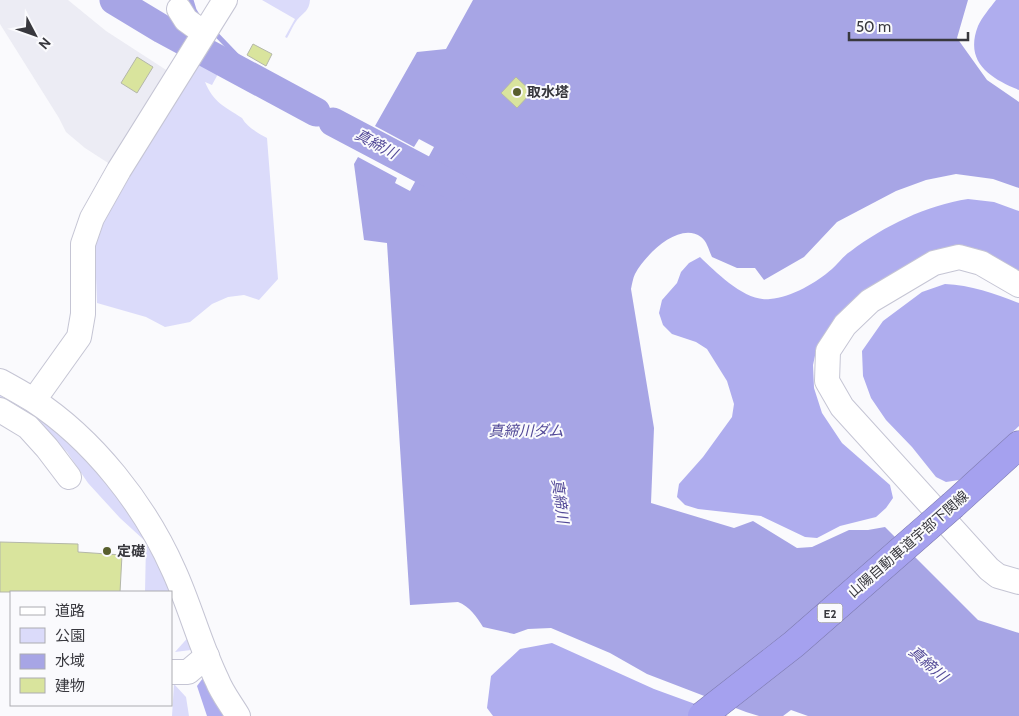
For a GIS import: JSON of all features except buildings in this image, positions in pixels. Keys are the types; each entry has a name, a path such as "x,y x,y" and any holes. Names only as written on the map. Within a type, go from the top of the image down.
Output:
{"highway":[{"name":"山陽自動車道宇部下関線","path":"702,716 794,644 1019,445"}],"street":[{"path":"34,400 78,337 83,314 84,244 92,218 119,170 225,0"},
{"path":"179,9 191,24 198,43"},
{"path":"1019,285 981,263 959,257 934,263 870,302 845,325 828,351 828,381 842,407 989,569 998,576 1019,582"},
{"path":"0,381 34,400 67,427 102,460 127,491 151,527 174,570 217,681 238,716"},
{"path":"0,410 28,427 47,448 69,478"},
{"path":"172,672 188,672 207,656"}],"shaded area":[{"path":"0,0 68,0 106,31 177,77 119,170 85,148 66,132 0,24"},
{"path":"996,0 1019,0 1019,90 998,80 982,67 974,50 978,26"},
{"path":"968,199 994,202 1019,211 1019,272 945,254 816,351 813,365 814,388 822,413 842,443 890,485 893,498 886,508 876,517 840,526 817,538 805,537 761,516 698,509 685,505 677,497 679,484 703,457 732,417 734,404 727,381 707,349 696,342 672,334 663,325 659,313 662,300 677,283 681,272 689,263 700,257 741,291 761,299 778,298 795,292 819,279 848,253 892,225 922,211"},
{"path":"945,284 974,288 1019,303 1019,426 959,480 946,482 936,477 912,447 886,420 871,398 863,376 862,351 883,321 922,292"},
{"path":"552,643 654,689 728,716 493,716 487,708 491,676 520,649"},
{"path":"206,674 227,716 207,716 197,686"}],"green space":[{"path":"262,0 310,0 307,9 296,22 287,38 285,37 295,19"},
{"path":"195,61 218,74 212,85 205,82 212,95 225,107 242,118 253,130 267,138 278,279 259,300 244,295 228,297 212,304 190,322 165,327 146,317 97,303 95,252 97,231"},
{"path":"0,384 73,436 141,523 144,540 120,518 88,483 67,452 31,420 0,399"},
{"path":"146,544 177,598 172,598 172,591 145,591"},
{"path":"192,633 199,649 175,652"},
{"path":"174,684 186,697 189,716 172,716"}],"water":[{"name":"真締川ダム","path":"473,0 968,0 957,38 987,80 1019,102 1019,188 993,179 956,174 926,180 896,191 837,222 804,257 764,280 755,268 737,268 712,257 701,237 692,233 683,233 664,242 646,258 635,274 631,289 654,428 651,503 734,528 753,521 797,548 812,547 849,530 868,530 885,527 978,620 1019,633 1019,716 808,716 791,710 783,716 759,716 647,674 610,653 551,628 528,629 514,634 483,627 469,609 458,602 410,605 387,243 364,240 354,164 358,157 397,178 395,183 410,191 434,147 419,139 414,147 375,126 417,52 446,49"}],"waterway":[{"name":"真締川","path":"114,0 162,29 316,112"},
{"path":"191,0 197,15"},
{"path":"214,32 238,57 245,61 239,71"},
{"name":"真締川","path":"333,122 456,187"}],"place":[{"name":"取水塔","path":"517,92"},
{"name":"定礎","path":"107,551"}]}
